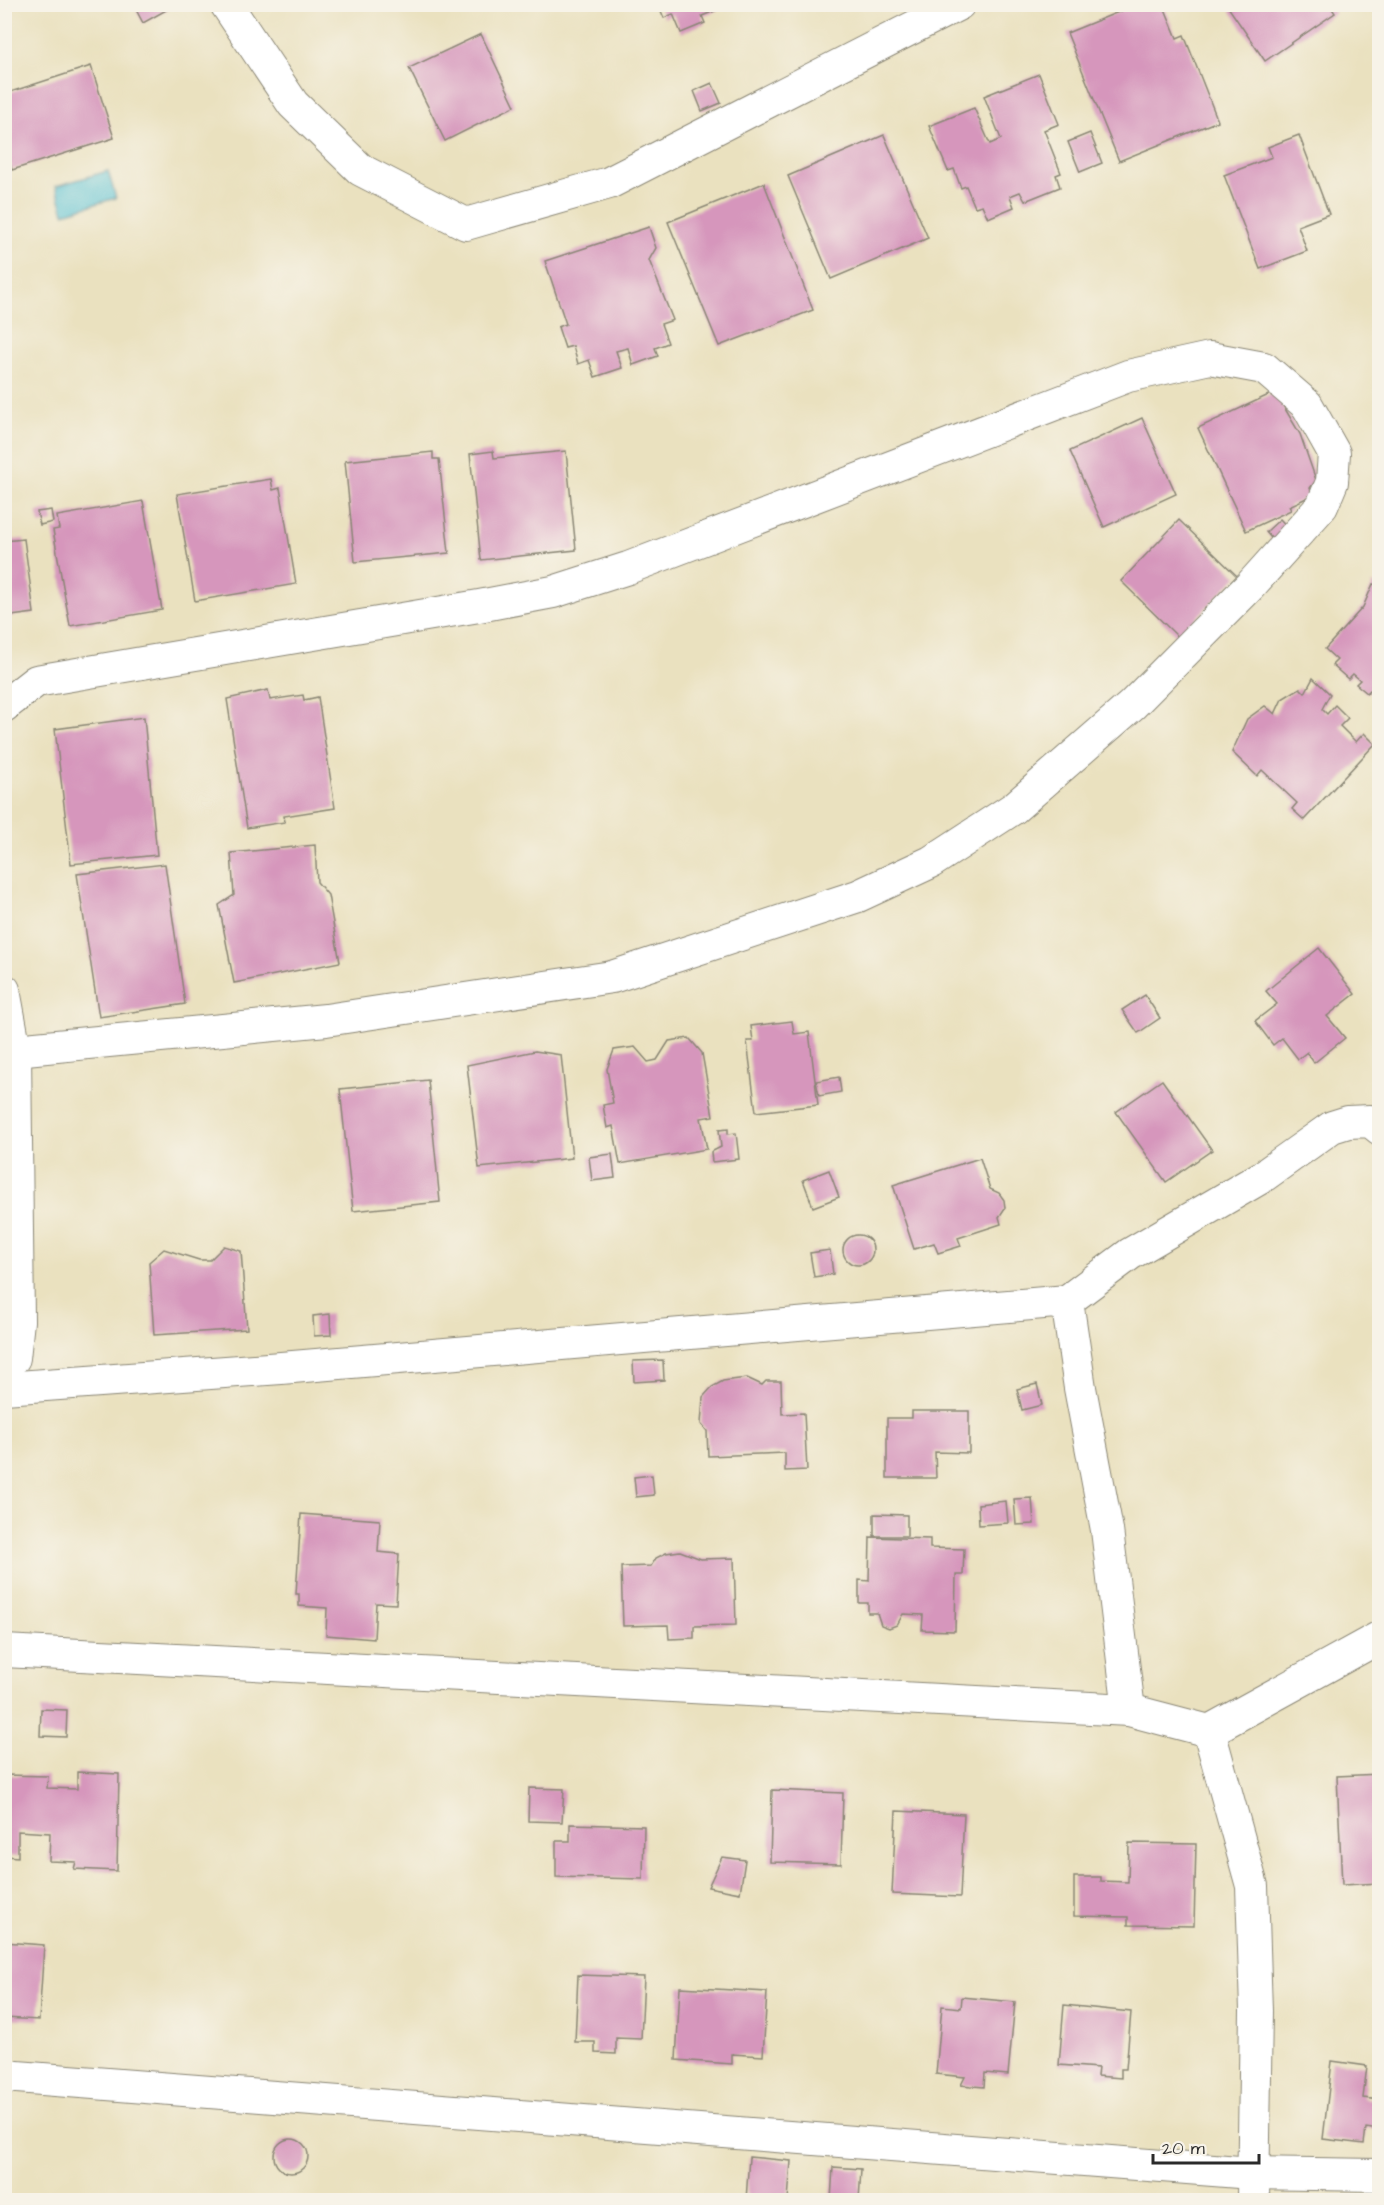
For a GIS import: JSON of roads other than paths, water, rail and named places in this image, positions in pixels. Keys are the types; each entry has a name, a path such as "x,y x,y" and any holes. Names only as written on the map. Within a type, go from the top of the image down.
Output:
{"street":[{"path":"226,4 292,104 361,170 465,224 609,183 959,4"},
{"path":"4,706 36,681 553,592 628,568 1128,376 1210,358 1264,368 1307,405 1334,453 1332,482 1322,506 1250,586 1132,705 1014,808 931,862 858,896 612,977 326,1020 15,1050"},
{"path":"4,990 15,1050 18,1321 14,1358 4,1363"},
{"path":"4,1388 305,1366 1067,1301 1130,1254 1262,1177 1332,1127 1348,1122 1370,1121 1380,1129"},
{"path":"1067,1301 1080,1388 1107,1530 1129,1710"},
{"path":"4,1651 1129,1710 1209,1731 1380,1637"},
{"path":"1209,1731 1252,1886 1256,2011 1253,2187"},
{"path":"4,2076 1253,2187 1380,2175"}],"water":[{"path":"108,171 116,198 64,213 56,186"}]}
